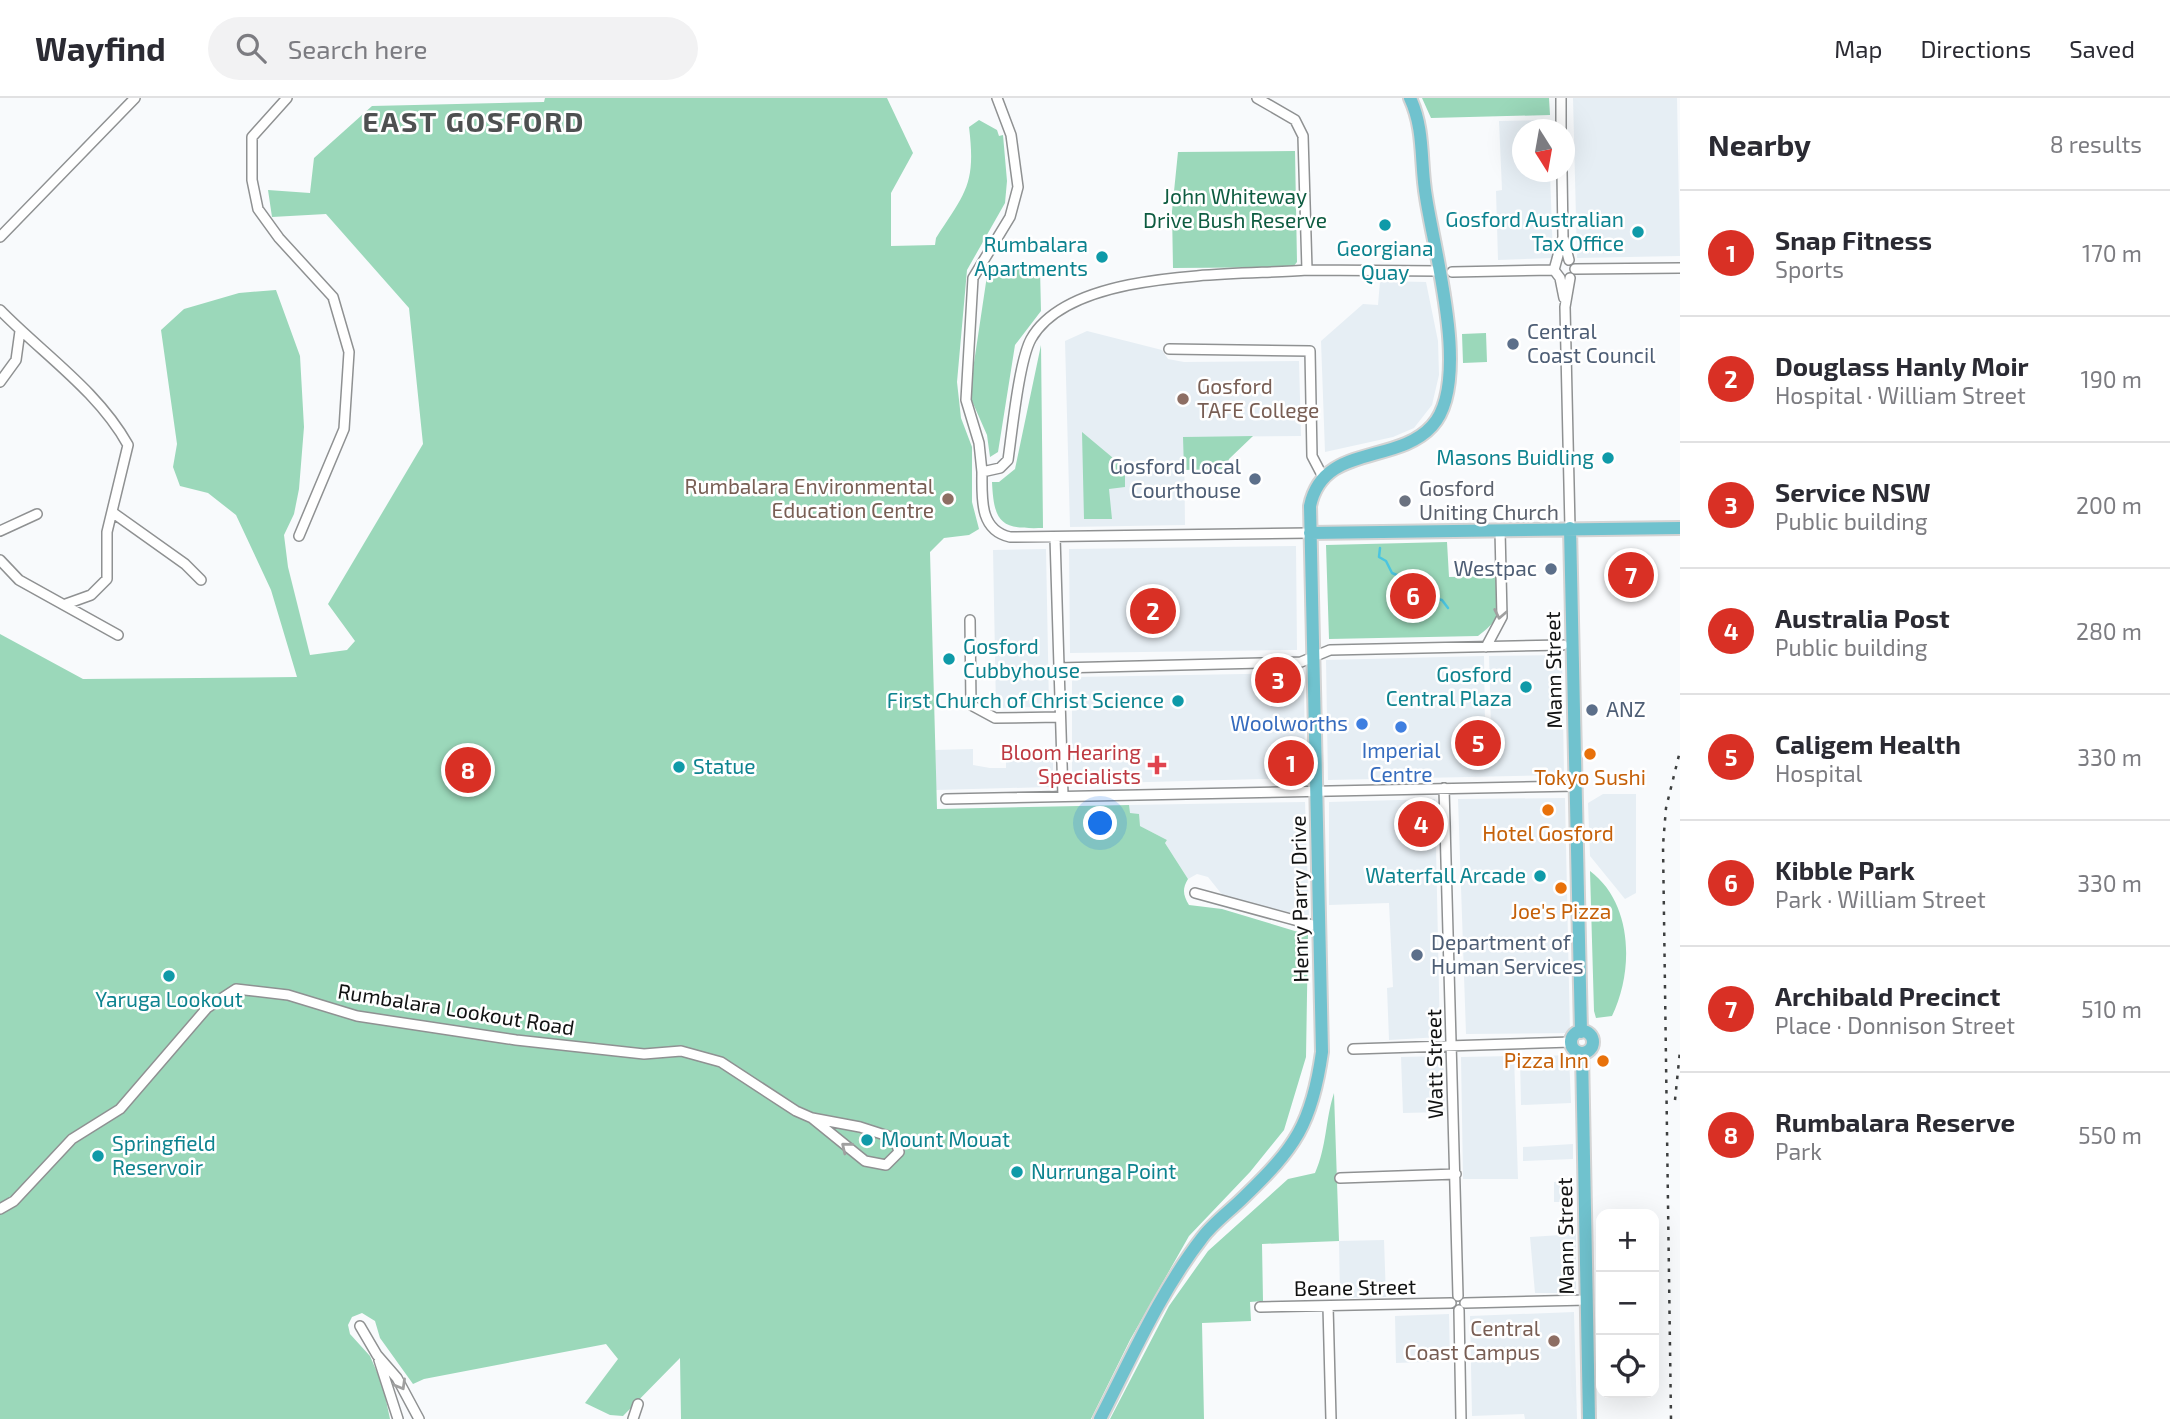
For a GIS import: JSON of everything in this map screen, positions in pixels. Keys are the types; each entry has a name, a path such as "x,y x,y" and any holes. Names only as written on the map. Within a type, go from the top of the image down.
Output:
{"main road":[{"path":"1323,477 1345,462 1410,442 1428,431 1440,415 1447,394 1449,369 1446,272 1425,191 1420,127 1410,98"},
{"name":"Henry Parry Drive","path":"1100,1419 1187,1259 1203,1236 1286,1155 1306,1122 1317,1090 1322,1052 1315,655 1310,533 1312,498 1323,477"},
{"path":"1653,526 1680,522"},
{"path":"1310,533 1653,526 1680,528"},
{"name":"Mann Street","path":"1570,528 1581,1032 1591,1035 1593,1042 1591,1048 1583,1053 1589,1419"},
{"path":"1581,1032 1573,1036 1572,1042 1576,1051 1583,1053"}],"street":[{"path":"0,237 135,98"},
{"path":"287,98 252,137 252,180 258,209 333,298 349,352 344,429 299,536"},
{"path":"997,98 1011,135 1018,187 1010,217 973,278 966,400 979,443 983,511 994,531 1010,537 1310,533"},
{"path":"1257,98 1295,120 1303,136 1307,270"},
{"path":"1561,98 1561,119"},
{"name":"Mann Street","path":"1562,182 1563,237 1560,272 1565,307 1570,528"},
{"name":"Mann Street","path":"1563,237 1569,260 1575,269"},
{"path":"1560,272 1569,260"},
{"path":"982,472 1000,468 1008,460 1031,340 1051,317 1068,306 1146,281 1307,270 1560,272 1575,269 1680,268"},
{"path":"0,310 114,421 128,445 107,532 107,579 91,595 66,604"},
{"path":"0,382 16,360 20,331"},
{"path":"1169,349 1310,351 1311,450 1313,461 1323,477"},
{"path":"112,512 185,564 201,580"},
{"path":"0,531 37,514"},
{"path":"1486,647 1502,617 1500,530"},
{"path":"1055,537 1063,796"},
{"path":"0,560 19,580 118,635"},
{"path":"970,620 971,705 995,718 1060,718"},
{"path":"1058,668 1292,662 1330,650 1563,645"},
{"path":"946,799 1576,786"},
{"name":"Watt Street","path":"1444,788 1453,1046 1456,1174 1454,1211 1459,1228 1461,1419"},
{"path":"1195,893 1320,927"},
{"name":"Rumbalara Lookout Road","path":"0,1209 14,1201 72,1139 121,1110 207,1008 236,989 288,995 357,1016 516,1040 644,1054 681,1051 721,1062 796,1111 812,1118 860,1127 891,1137 895,1139 898,1152 886,1165 865,1161 812,1118"},
{"path":"1353,1049 1572,1042"},
{"path":"1340,1178 1456,1174"},
{"name":"Beane Street","path":"1260,1307 1587,1300"},
{"path":"1328,1306 1331,1419"},
{"path":"360,1326 377,1355 397,1378 419,1419"},
{"path":"377,1355 398,1419"},
{"path":"634,1419 638,1404"}],"shaded area":[{"path":"1573,98 1677,98 1680,256 1577,258"},
{"path":"1499,121 1512,121 1512,182 1550,182 1553,258 1498,260 1496,191 1502,190"},
{"name":"Gosford TAFE College","path":"1380,281 1426,282 1438,341 1439,375 1432,405 1414,428 1393,437 1325,452 1321,341 1363,304 1378,305"},
{"name":"Gosford TAFE College","path":"1087,331 1162,350 1168,359 1184,362 1299,361 1301,436 1184,437 1185,525 1070,527 1065,341"},
{"path":"1296,546 1297,650 1070,653 1069,549"},
{"path":"1046,549 1049,707 996,708 993,550"},
{"name":"Imperial Centre","path":"1562,655 1564,775 1328,780 1326,660 1484,656 1485,727 1491,727 1489,656"},
{"path":"1301,673 1304,676 1305,778 1072,784 1072,681 1075,677"},
{"path":"973,749 973,765 990,768 1006,768 1006,755 1053,754 1053,784 1049,787 936,790 935,750"},
{"path":"1603,794 1636,794 1636,893 1625,899 1590,856 1588,803"},
{"path":"1565,798 1570,1033 1466,1034 1458,799"},
{"path":"1435,799 1440,1037 1389,1040 1387,988 1393,987 1389,903 1329,905 1329,802"},
{"path":"1305,802 1309,917 1224,897 1208,877 1197,874 1188,879 1165,843 1167,840 1140,826 1129,813 1129,805"},
{"path":"1569,1055 1571,1103 1521,1105 1520,1057"},
{"path":"1443,1056 1445,1112 1403,1113 1401,1057"},
{"path":"1514,1056 1518,1179 1463,1179 1461,1057"},
{"path":"1573,1144 1573,1159 1523,1161 1523,1147"},
{"path":"1574,1180 1574,1202 1554,1202 1554,1182"},
{"path":"1576,1234 1576,1293 1535,1293 1530,1237"},
{"path":"1384,1240 1386,1297 1340,1298 1339,1241"},
{"path":"1574,1312 1577,1419 1525,1419 1524,1414 1472,1416 1470,1316"},
{"path":"1449,1314 1450,1361 1396,1363 1395,1316"}],"green space":[{"path":"545,98 887,98 913,153 891,193 891,246 935,245 936,238 961,198 970,175 969,127 979,120 997,130 999,136 1003,135 1007,181 1005,203 967,270 957,382 961,418 972,447 972,502 979,529 969,535 944,538 930,552 937,809 1129,805 1130,813 1139,814 1140,826 1167,840 1165,843 1188,879 1184,892 1189,905 1222,909 1308,935 1306,1057 1284,1130 1250,1172 1189,1236 1130,1340 1091,1419 681,1419 680,1358 623,1416 610,1415 585,1403 618,1359 606,1344 424,1379 413,1384 380,1338 375,1321 362,1313 352,1317 348,1325 350,1334 370,1356 383,1386 390,1419 0,1419 0,634 83,679 297,677 271,590 236,515 208,493 180,486 173,467 177,444 161,330 184,309 239,293 276,290 300,356 304,427 299,489 294,514 284,535 288,567 310,655 347,650 355,641 328,604 423,444 409,308 326,214 272,217 268,190 310,193 314,158 372,106 544,102"},
{"path":"1422,98 1549,98 1550,115 1431,118"},
{"name":"John Whiteway Drive Bush Reserve","path":"1295,151 1297,262 1293,267 1173,268 1172,211 1178,152"},
{"path":"988,269 1040,269 1041,311 1015,345 998,452 990,457 987,435 972,401 972,376"},
{"path":"1486,333 1487,362 1463,363 1462,334"},
{"path":"1041,345 1043,528 1018,527 1003,522 998,516 992,482 999,482 1015,469"},
{"path":"1082,432 1125,468 1125,487 1109,489 1112,519 1084,519"},
{"path":"1253,436 1229,459 1226,469 1184,470 1183,437"},
{"path":"1447,542 1449,577 1498,576 1499,610 1487,629 1478,636 1329,639 1326,545"},
{"path":"1590,871 1615,901 1622,919 1626,959 1624,979 1612,1016 1596,1018 1594,1011"},
{"path":"1334,1093 1339,1241 1262,1244 1263,1301 1250,1302 1251,1321 1202,1323 1204,1419 1110,1419 1169,1306 1208,1251 1288,1179 1315,1173 1322,1153"}],"waterway":[{"path":"1380,548 1379,557 1386,561 1392,573 1414,582 1420,590"},
{"path":"1428,597 1442,600 1448,608"}],"railway":[{"path":"1671,1419 1663,845 1666,808 1680,751"},
{"path":"1675,1100 1680,1051"}],"place":[{"name":"Georgiana Quay","path":"1385,225"},
{"name":"Gosford Australian Tax Office","path":"1638,232"},
{"name":"Rumbalara Apartments","path":"1102,257"},
{"name":"Central Coast Council","path":"1513,344"},
{"name":"Gosford TAFE College","path":"1183,399"},
{"name":"Masons Buidling","path":"1608,458"},
{"name":"Gosford Local Courthouse","path":"1255,479"},
{"name":"Rumbalara Environmental Education Centre","path":"948,499"},
{"name":"Gosford Uniting Church","path":"1405,501"},
{"name":"Westpac","path":"1551,569"},
{"name":"Archibald Precinct","path":"1631,575"},
{"name":"Kibble Park","path":"1413,596"},
{"name":"Douglass Hanly Moir","path":"1153,611"},
{"name":"Gosford Cubbyhouse","path":"949,659"},
{"name":"Service NSW","path":"1278,680"},
{"name":"Gosford Central Plaza","path":"1526,687"},
{"name":"First Church of Christ Science","path":"1178,701"},
{"name":"ANZ","path":"1592,710"},
{"name":"Woolworths","path":"1362,724"},
{"name":"Imperial Centre","path":"1401,727"},
{"name":"Caligem Health","path":"1478,743"},
{"name":"Tokyo Sushi","path":"1590,754"},
{"name":"Snap Fitness","path":"1291,763"},
{"name":"Bloom Hearing Specialists","path":"1157,765"},
{"name":"Statue","path":"679,767"},
{"name":"Rumbalara Reserve","path":"468,770"},
{"name":"Hotel Gosford","path":"1548,810"},
{"name":"Australia Post","path":"1421,824"},
{"name":"Waterfall Arcade","path":"1540,876"},
{"name":"Joe's Pizza","path":"1561,888"},
{"name":"Department of Human Services","path":"1417,955"},
{"name":"Yaruga Lookout","path":"169,976"},
{"name":"Pizza Inn","path":"1603,1061"},
{"name":"Mount Mouat","path":"867,1140"},
{"name":"Springfield Reservoir","path":"98,1156"},
{"name":"Nurrunga Point","path":"1017,1172"},
{"name":"Central Coast Campus","path":"1554,1341"}],"district":[{"name":"EAST GOSFORD","path":"474,122"}]}
